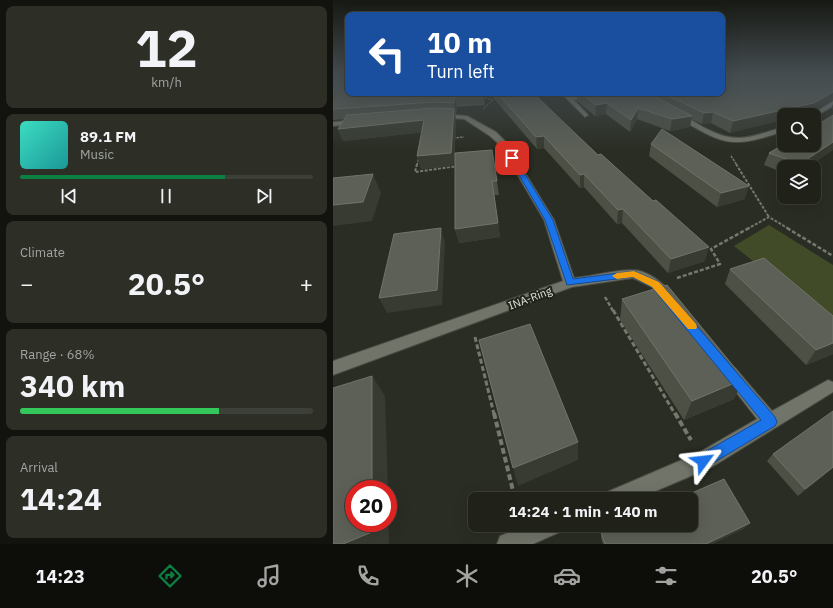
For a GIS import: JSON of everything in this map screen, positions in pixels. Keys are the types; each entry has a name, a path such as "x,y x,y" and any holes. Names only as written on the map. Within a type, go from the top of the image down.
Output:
{"street":[{"path":"570,99 585,115"},
{"path":"821,111 833,103"},
{"path":"670,112 717,136 734,141 750,140 777,131"},
{"path":"431,117 465,117 493,134 503,144 549,220 559,246 570,283"},
{"path":"333,124 371,121"},
{"name":"INA-Ring","path":"333,368 570,283 634,274 655,284"},
{"path":"655,284 679,311"},
{"path":"720,360 770,422"},
{"path":"630,492 703,461 828,386"},
{"path":"508,544 536,532"}],"path":[{"path":"447,138 493,134"},
{"path":"717,136 769,217 833,256"},
{"path":"420,153 415,172 460,166"},
{"path":"655,284 720,264 711,249 769,217"},
{"path":"594,279 703,461"},
{"path":"470,320 513,492"}],"green space":[{"path":"769,225 833,265 833,324 734,246"}],"building":[{"path":"333,99 454,99 454,103 435,102 333,109"},
{"path":"503,99 540,99 598,155 601,154 653,201 656,200 709,247 671,259 623,209 618,210 584,174 580,175 544,136 536,137"},
{"path":"589,99 660,99 692,116 672,119 638,108 631,120 607,103 596,105"},
{"path":"675,99 820,99 814,103 792,108 777,108 777,111 733,121 713,112 704,113"},
{"path":"435,108 454,109 451,153 417,156 424,120 338,129 347,115"},
{"path":"833,115 833,142 821,150 821,123"},
{"path":"662,129 749,186 721,193 651,144"},
{"path":"777,148 777,152 818,152 806,160 789,160 769,153"},
{"path":"492,150 497,181 492,181 498,223 455,229 455,153"},
{"path":"373,174 363,202 333,205 333,178"},
{"path":"441,228 437,290 379,298 394,234"},
{"path":"764,258 833,316 833,343 816,350 730,269"},
{"path":"667,285 744,379 692,401 622,299"},
{"path":"530,324 578,442 513,468 479,340"},
{"path":"372,376 372,480 345,480 345,532 372,532 343,544 333,544 333,388"},
{"path":"833,411 833,467 805,489 773,454"},
{"path":"724,479 750,523 706,544 605,544 601,532 698,532 698,492 694,492"}],"slow traffic":[{"path":"617,276 634,274 655,284 692,327"}],"route":[{"path":"512,158 549,220 559,246 570,283 634,274 655,284 770,422 703,461"}]}
